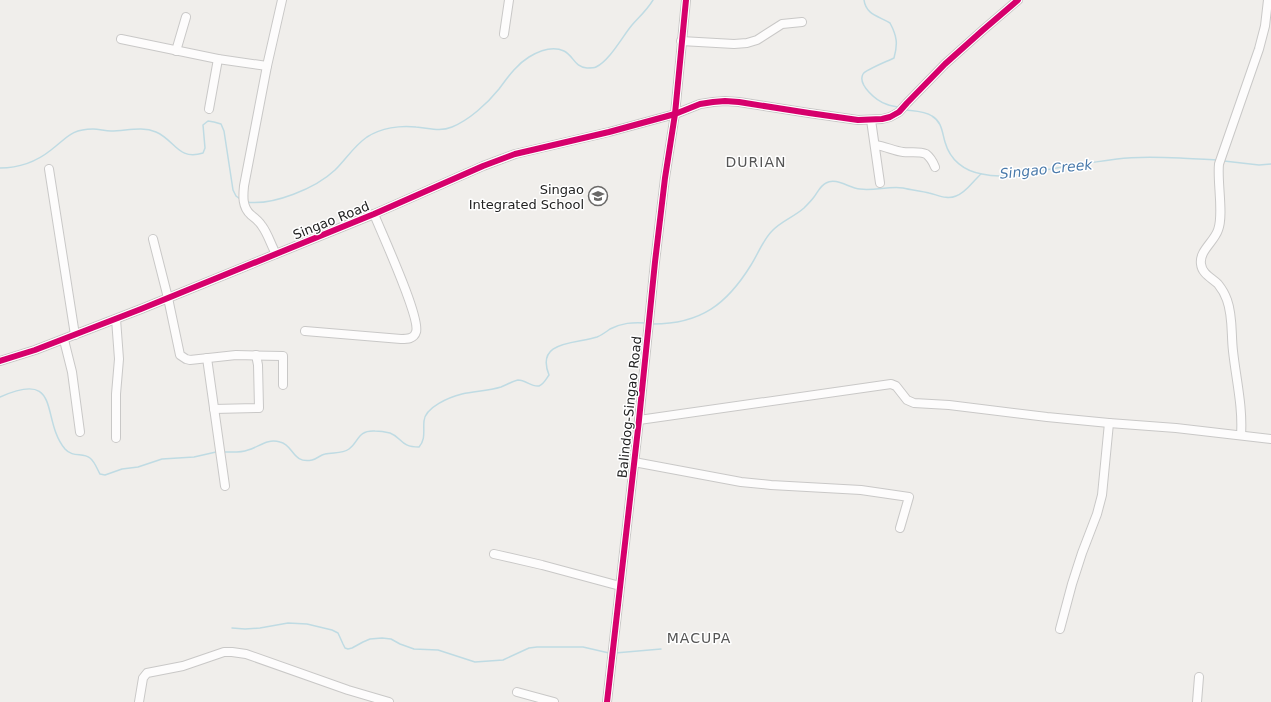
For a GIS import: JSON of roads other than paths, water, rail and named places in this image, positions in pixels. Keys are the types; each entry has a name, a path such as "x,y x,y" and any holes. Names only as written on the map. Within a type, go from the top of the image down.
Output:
{"street":[{"path":"276,254 259,221 247,212 243,197 282,0"},
{"path":"504,34 509,0"},
{"name":"Balindog-Singao Road","path":"607,702 661,216 675,114 686,0"},
{"path":"1008,0 1008,9"},
{"name":"Singao Road","path":"0,361 64,340 374,214 504,158 675,114 700,104 725,101 835,117 882,120 899,112 945,64 1018,0"},
{"path":"1241,435 1242,415 1233,350 1230,308 1223,290 1202,270 1201,264 1204,251 1219,230 1221,220 1218,174 1219,164 1259,49 1265,26 1268,0"},
{"path":"176,51 186,16"},
{"path":"682,41 734,44 747,43 757,40 782,24 802,22"},
{"path":"121,39 218,59 268,66"},
{"path":"209,109 218,59"},
{"path":"871,120 880,183"},
{"path":"875,145 903,152 921,152 927,154 935,167"},
{"path":"49,169 74,335"},
{"path":"305,331 401,338 412,337 415,335 417,327 410,303 374,214"},
{"path":"153,239 168,298 180,355 190,360 256,355 283,356 283,385"},
{"path":"116,319 119,359 116,394 116,438"},
{"path":"64,340 72,372 80,432"},
{"path":"214,409 259,408 258,365 256,355"},
{"path":"207,358 225,486"},
{"path":"639,420 891,384 896,386 907,400 914,402 1047,417 1176,428 1271,439"},
{"path":"1060,629 1082,552 1097,514 1102,495 1109,423"},
{"path":"634,462 741,482 861,490 909,497 900,528"},
{"path":"494,554 620,586"},
{"path":"139,702 143,678 147,672 183,666 220,653 229,652 246,654 348,690 389,702"},
{"path":"1197,702 1199,677"},
{"path":"517,692 554,702"}],"waterway":[{"name":"Singao Creek","path":"246,202 257,203 269,201 306,189 327,177 354,148 367,137 378,131 404,126 443,129 458,124 471,116 489,100 520,64 537,53 551,49 560,50 567,53 579,66 587,68 596,67 611,54 632,25 653,0"},
{"name":"Singao Creek","path":"864,0 865,5 870,12 890,23 895,36 896,48 894,58 872,68 863,74 863,83 865,88 878,100 888,105 898,107"},
{"name":"Singao Creek","path":"906,110 923,112 935,118 941,128 950,154 959,164 975,173 999,176 1016,175 1133,157 1217,160"},
{"name":"Singao Creek","path":"0,168 14,167 33,161 45,154 74,132 86,129 111,131 140,129 151,130 168,140 182,152 195,155 203,153 205,148 203,125 208,121 221,124 224,131 233,190 236,196 240,199"},
{"name":"Singao Creek","path":"1224,161 1259,165 1271,164"},
{"path":"653,324 670,323 699,316 722,301 742,279 769,235 779,224 804,208 821,187 830,181 865,189 903,188 949,198 963,192 981,174"},
{"path":"224,452 245,451 267,442 275,441 285,444 297,457 305,460 312,460 325,454 346,451 362,434 369,431 390,433 408,446 419,447 423,438 425,416 439,403 457,395 501,387 518,380 539,386 544,383 549,375 546,364 548,355 552,349 569,343 597,337 619,325 646,323"},
{"path":"0,397 20,390 33,389 42,393 47,401 58,437 65,449 68,452 84,455 90,458 100,474 105,475 122,469 138,467 162,459 194,457 216,452"},
{"path":"232,628 260,628 288,623 307,624 332,630 338,633 345,648 348,649 370,639 382,638 391,639 414,649 438,650 475,662 503,660 529,648 537,647 583,647 609,653"},
{"path":"615,653 661,649"}],"place":[{"name":"Singao Integrated School","path":"598,196"}],"district":[{"name":"DURIAN","path":"756,162"},
{"name":"MACUPA","path":"699,638"}]}
